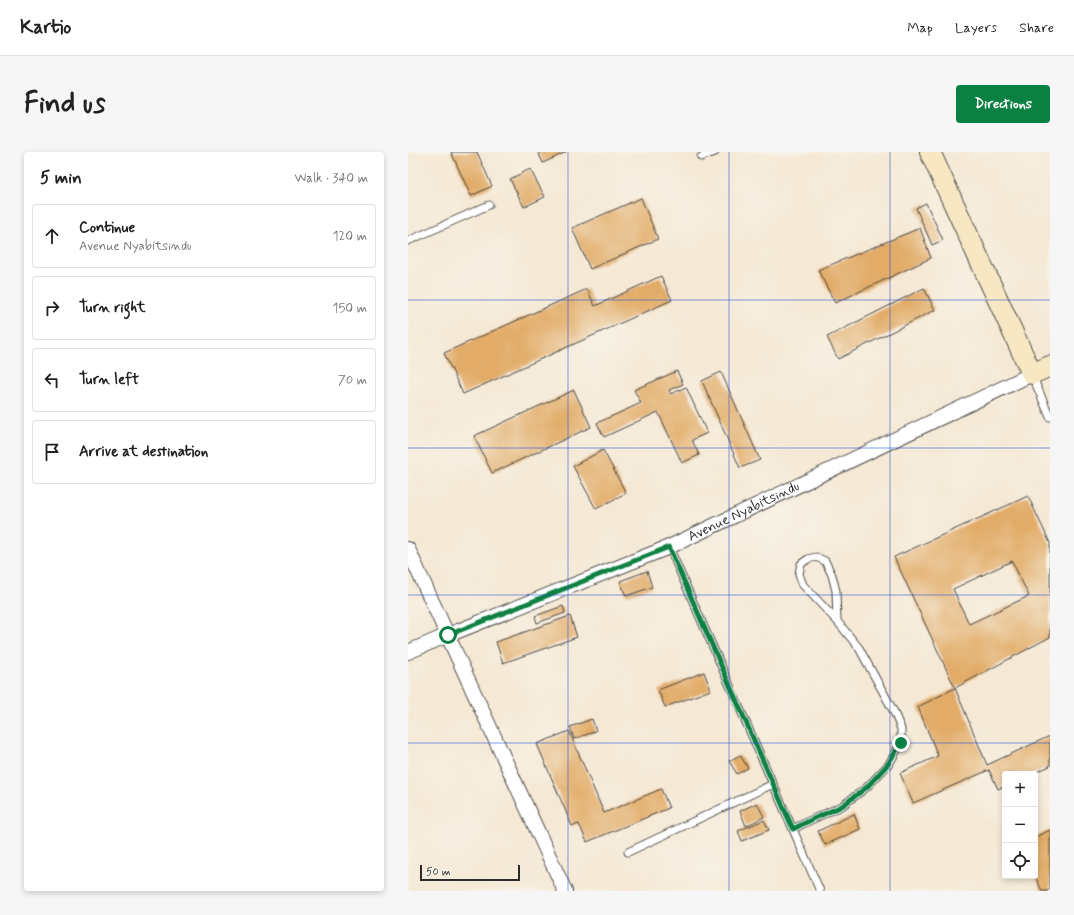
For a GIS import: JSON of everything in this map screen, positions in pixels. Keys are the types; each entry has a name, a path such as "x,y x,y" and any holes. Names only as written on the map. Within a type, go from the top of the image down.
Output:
{"street":[{"path":"930,152 1032,374"},
{"name":"Avenue Nyabitsindu","path":"408,652 669,547 1050,366"},
{"path":"408,549 565,891"}],"lane":[{"path":"701,157 715,152"},
{"path":"408,241 488,205"},
{"path":"1032,374 1050,417"},
{"path":"669,547 820,891"},
{"path":"793,829 842,806 867,787 888,764 901,743 901,729 894,712 859,648 837,621 803,585 799,574 801,564 808,559 816,557 825,560 832,575 836,591 837,621"},
{"path":"628,852 773,784"}],"building":[{"path":"451,152 477,152 492,186 471,196"},
{"path":"538,152 566,152 543,163"},
{"path":"530,169 545,197 524,207 510,179"},
{"path":"641,198 658,239 590,269 572,228"},
{"path":"926,203 943,240 932,245 916,208"},
{"path":"920,228 931,258 835,303 818,270"},
{"path":"661,276 672,300 463,394 444,353 587,289 595,306"},
{"path":"924,288 935,310 838,359 827,337"},
{"path":"677,371 683,384 669,390 671,394 686,387 707,433 692,440 699,455 682,463 658,412 604,437 597,423 641,403 634,390"},
{"path":"721,372 760,460 740,468 702,381"},
{"path":"574,390 591,427 492,473 474,436"},
{"path":"603,450 626,493 596,509 573,466"},
{"path":"1028,496 1050,543 1050,637 955,688 894,557","holes":["1012,561 1029,596 969,624 953,589"]},
{"path":"647,571 652,587 626,596 620,581"},
{"path":"563,606 565,613 537,623 535,616"},
{"path":"570,616 577,637 503,663 496,642"},
{"path":"704,672 711,690 665,707 658,690"},
{"path":"955,688 987,765 1050,736 1050,766 1038,771 1002,771 1002,787 998,789 989,770 913,803 900,773 938,756 918,707"},
{"path":"592,719 596,731 574,739 570,727"},
{"path":"569,731 604,813 661,789 669,808 587,842 579,824 572,826 537,744"},
{"path":"740,755 748,768 737,774 729,761"},
{"path":"757,803 764,817 746,826 740,811"},
{"path":"854,814 860,829 825,845 818,831"},
{"path":"764,820 769,830 742,841 738,831"},
{"path":"1050,830 1050,891 1042,891 1036,879 1038,879 1038,836"}],"route":[{"path":"448,635 669,547 793,829 842,806 867,787 888,764 901,743"}]}
